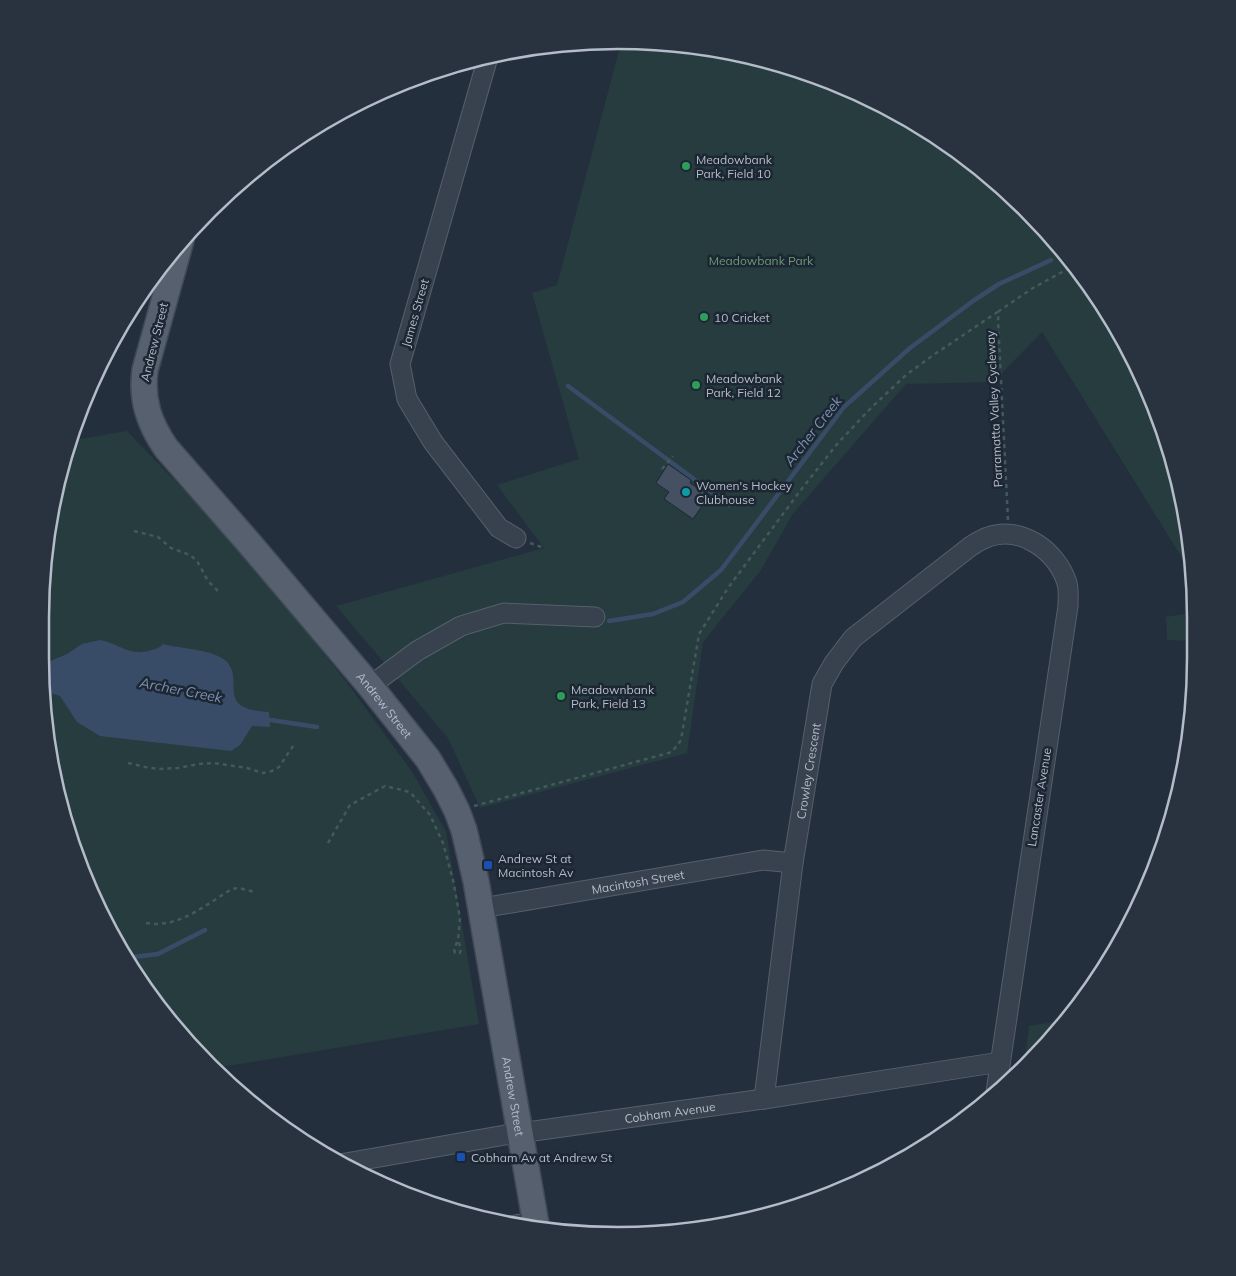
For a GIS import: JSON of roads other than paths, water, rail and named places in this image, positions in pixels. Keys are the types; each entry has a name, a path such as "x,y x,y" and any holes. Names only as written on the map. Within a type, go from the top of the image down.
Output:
{"main road":[{"name":"Andrew Street","path":"175,260 145,370 144,397 156,434 370,686 428,759 457,811 482,908 520,1134 529,1220"}],"street":[{"name":"James Street","path":"485,65 400,364 408,399 433,442 499,528 516,538"},
{"name":"Crowley Crescent","path":"764,1099 793,863 822,684 834,662 853,638 971,546 988,536 1008,534"},
{"name":"Lancaster Avenue","path":"997,1082 1068,606 1067,584 1059,564 1045,549 1026,538 1008,534"},
{"path":"370,686 417,651 461,626 504,613 595,617"},
{"name":"Macintosh Street","path":"482,908 763,860 793,863"},
{"name":"Cobham Avenue","path":"353,1162 520,1134 764,1099 1000,1062"}],"water":[{"path":"100,640 129,651 141,652 158,648 163,644 205,652 220,657 226,661 231,669 236,700 241,706 252,710 269,712 270,727 252,726 240,745 231,751 100,736 77,722 60,696 50,692 49,662 67,654 82,644"}],"waterway":[{"name":"Archer Creek","path":"609,621 653,614 683,602 721,570 844,407 910,348 973,301 999,284 1051,260"},
{"path":"568,386 729,505"},
{"name":"Archer Creek","path":"264,719 317,727"},
{"path":"134,957 158,954 205,930"}],"place":[{"name":"Meadowbank Park, Field 10","path":"686,166"},
{"name":"10 Cricket","path":"704,317"},
{"name":"Meadowbank Park, Field 12","path":"696,385"},
{"name":"Women's Hockey Clubhouse","path":"686,492"},
{"name":"Meadownbank Park, Field 13","path":"561,696"},
{"name":"Andrew St at Macintosh Av","path":"488,865"},
{"name":"Cobham Av at Andrew St","path":"461,1157"}],"park label":[{"name":"Meadowbank Park","path":"761,260"}]}
